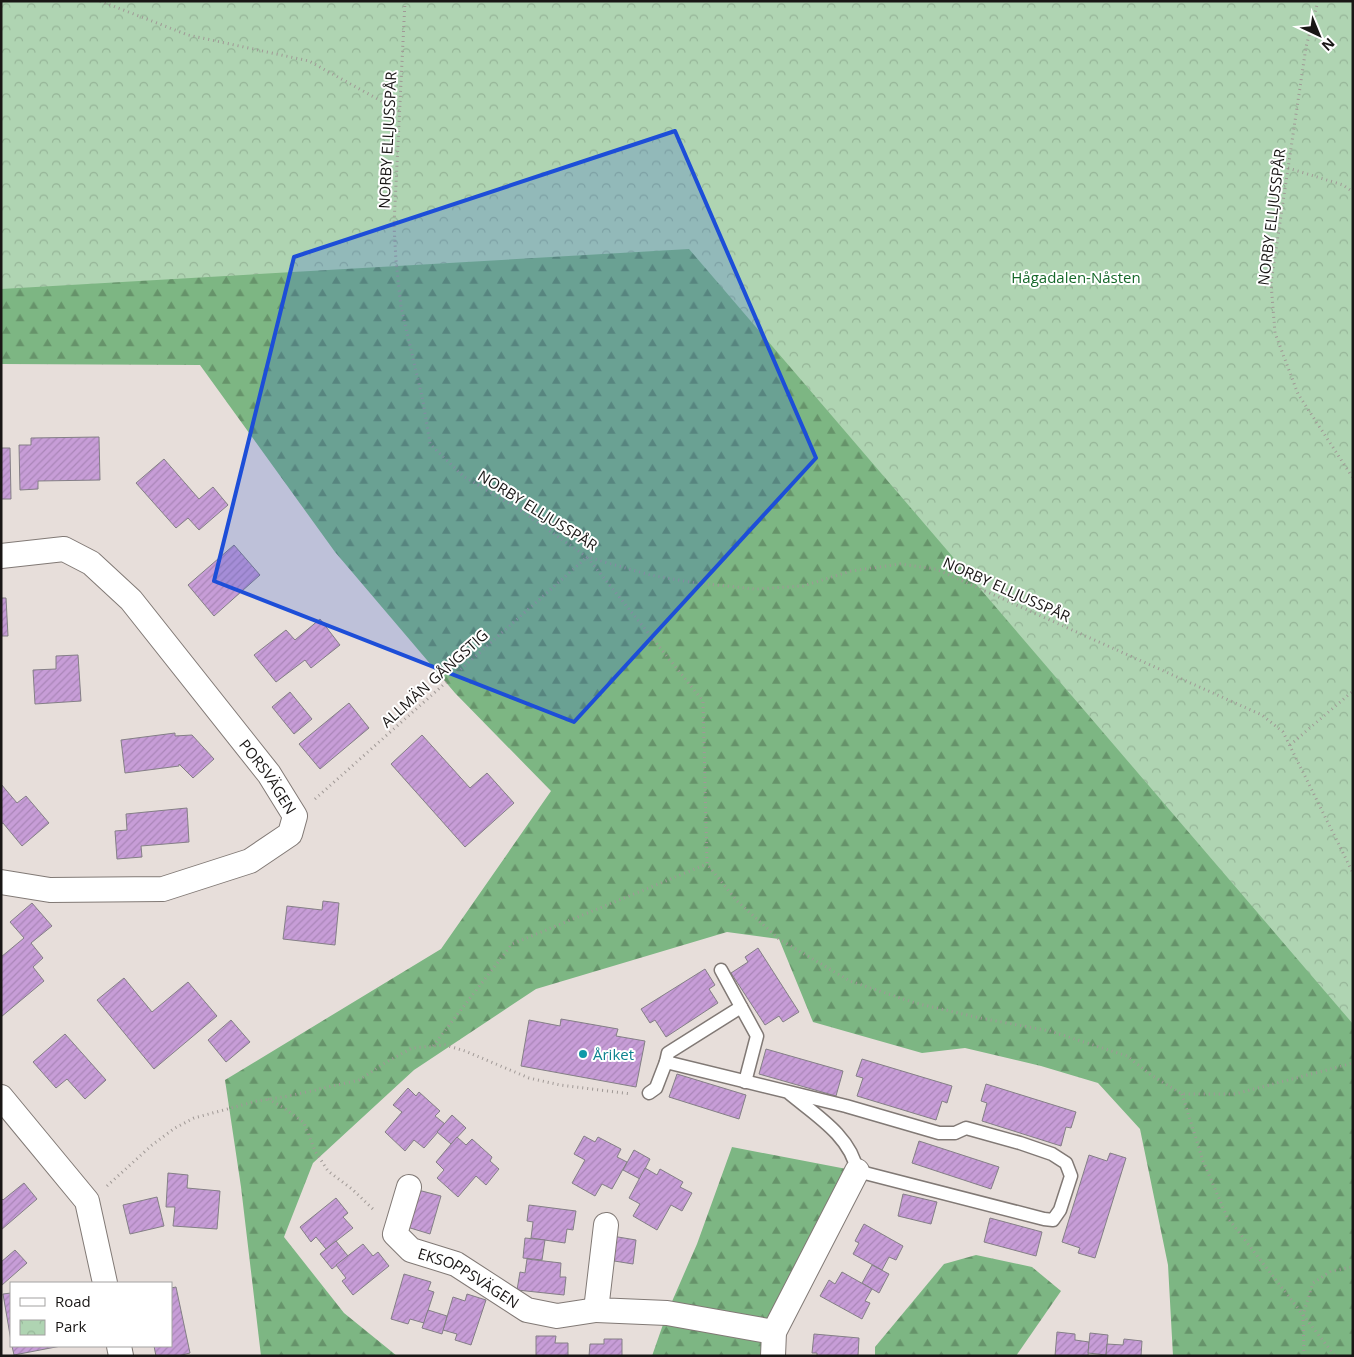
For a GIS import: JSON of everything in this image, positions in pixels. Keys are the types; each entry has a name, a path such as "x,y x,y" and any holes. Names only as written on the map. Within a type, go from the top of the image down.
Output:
{"street":[{"name":"PORSVÄGEN","path":"1,556 64,549 91,563 131,600 269,774 296,816 290,834 250,861 163,889 50,890 1,882"},
{"path":"1,1097 87,1201 105,1282"},
{"path":"773,1356 774,1332 857,1171"},
{"path":"395,1234 409,1187"},
{"path":"596,1310 606,1225"},
{"name":"EKSOPPSVÄGEN","path":"395,1234 411,1250 456,1264 528,1310 557,1316 596,1310 667,1313 774,1332"}],"lane":[{"path":"721,970 757,1036 745,1082"},
{"path":"649,1093 656,1088 668,1053 741,1007"},
{"path":"666,1062 846,1106 939,1133 955,1133 966,1128 1052,1154 1066,1163 1070,1176 1060,1210 1053,1220 1044,1219 857,1171 855,1161 843,1142 827,1123 789,1093"}],"path":[{"path":"100,1 188,35 309,61 401,112"},
{"name":"NORBY ELLJUSSPÅR","path":"405,1 394,226 401,307 423,401 430,444 463,476 520,510 587,557 650,575 756,590 803,586 851,572 900,564 936,569 1262,715 1283,732 1353,873"},
{"name":"NORBY ELLJUSSPÅR","path":"1318,1 1306,47 1271,282 1275,332 1298,394 1353,478"},
{"path":"1288,168 1343,184 1353,192"},
{"path":"587,557 703,702 707,864 736,901 779,939 850,981 915,1003 1050,1031 1127,1056 1151,1075 1182,1094 1236,1094 1353,1063"},
{"name":"ALLMÄN GÅNGSTIG","path":"296,816 587,557"},
{"path":"1290,745 1353,691"},
{"path":"433,1046 512,944 707,864"},
{"path":"87,1201 101,1192 152,1145 175,1128 194,1118 211,1112 359,1080 412,1048 444,1045 466,1051 510,1071 545,1082 635,1094 649,1093"},
{"path":"1182,1094 1202,1161 1226,1217 1335,1356"},
{"path":"268,1099 304,1123 315,1151 328,1171 352,1189 395,1234"},
{"path":"1304,1356 1303,1314 1313,1283 1331,1271 1353,1267"}],"highlighted area":[{"path":"675,131 816,458 574,722 214,581 294,257"}],"green space":[{"path":"1,1 1353,1 1353,1356 1173,1356 1168,1265 1140,1129 1098,1083 1041,1066 965,1048 922,1053 813,1022 779,939 727,932 536,989 414,1070 313,1163 284,1237 344,1313 397,1356 261,1356 241,1187 225,1080 441,949 551,791 455,693 335,552 200,365 1,364"},
{"name":"Hågadalen-Nåsten","path":"1,1 1353,1 1353,1024 689,249 1,289"},
{"path":"732,1147 857,1171 773,1356 652,1356 667,1313 697,1244"},
{"path":"976,1255 1032,1267 1061,1291 1016,1356 875,1356 875,1347 944,1264"}],"building":[{"path":"99,437 100,480 38,481 38,489 20,490 19,445 31,445 31,438"},
{"path":"1,448 10,448 11,499 1,499"},
{"path":"164,459 199,499 213,487 228,505 199,530 188,518 176,528 136,483"},
{"path":"234,545 260,575 214,616 188,585"},
{"path":"1,598 6,598 8,636 1,636"},
{"path":"320,619 340,645 311,668 305,660 276,682 254,655 286,630 295,640"},
{"path":"78,655 81,701 35,704 33,670 56,669 56,656"},
{"path":"290,692 312,719 294,734 272,707"},
{"path":"349,703 369,728 320,769 299,744"},
{"path":"175,733 175,736 192,735 214,759 193,778 179,764 179,766 125,773 121,740"},
{"path":"422,735 470,788 487,773 514,803 465,847 391,764"},
{"path":"1,784 17,803 26,796 49,823 22,846 3,823 1,824"},
{"path":"187,808 189,842 141,846 142,857 117,859 115,831 127,830 126,814"},
{"path":"323,901 339,903 335,945 283,939 287,906 322,910"},
{"path":"32,903 52,926 31,943 43,958 33,967 44,981 1,1017 1,957 24,938 10,922"},
{"path":"758,948 799,1012 783,1022 779,1016 765,1025 731,973 748,962 745,957"},
{"path":"705,969 715,985 709,989 718,1003 666,1037 655,1020 650,1023 641,1009"},
{"path":"124,978 152,1012 188,982 217,1016 154,1069 97,1000"},
{"name":"Åriket","path":"561,1019 618,1029 616,1036 645,1041 636,1087 521,1066 529,1020 560,1026"},
{"path":"231,1020 250,1042 226,1062 208,1040"},
{"path":"65,1034 106,1080 85,1099 67,1079 56,1088 33,1062"},
{"path":"766,1049 843,1071 836,1096 759,1074"},
{"path":"862,1059 952,1086 947,1103 942,1101 936,1120 857,1096 863,1078 856,1076"},
{"path":"677,1074 746,1095 739,1119 669,1097"},
{"path":"986,1084 1076,1112 1071,1128 1066,1127 1061,1146 982,1121 987,1103 981,1101"},
{"path":"408,1088 416,1096 419,1092 440,1111 435,1116 445,1124 424,1148 414,1140 405,1151 385,1132 402,1112 393,1105"},
{"path":"452,1115 466,1128 451,1144 437,1132"},
{"path":"584,1136 595,1142 598,1137 621,1149 617,1157 627,1162 612,1189 602,1184 595,1196 572,1183 585,1160 574,1154"},
{"path":"457,1137 466,1145 472,1139 492,1157 490,1161 499,1169 486,1185 476,1176 458,1197 437,1178 444,1170 436,1162"},
{"path":"919,1141 999,1167 991,1189 912,1163"},
{"path":"634,1150 650,1159 640,1179 623,1170"},
{"path":"1110,1153 1126,1158 1095,1258 1078,1253 1080,1248 1062,1242 1089,1155 1107,1161"},
{"path":"645,1168 657,1175 660,1169 683,1182 680,1187 692,1193 682,1211 671,1205 657,1230 633,1216 640,1204 629,1198"},
{"path":"168,1173 188,1175 187,1188 220,1191 217,1229 173,1226 175,1207 166,1207"},
{"path":"24,1183 37,1199 1,1230 1,1198 3,1200"},
{"path":"418,1190 441,1196 430,1234 407,1227"},
{"path":"903,1194 937,1202 931,1224 898,1216"},
{"path":"157,1197 164,1226 130,1234 123,1205"},
{"path":"336,1198 348,1213 343,1217 353,1228 326,1249 316,1237 311,1242 300,1227"},
{"path":"529,1205 576,1211 573,1230 567,1229 565,1243 531,1238 533,1222 527,1221"},
{"path":"990,1218 1042,1232 1036,1256 984,1242"},
{"path":"864,1224 903,1246 896,1260 889,1257 882,1270 853,1254 859,1243 855,1241"},
{"path":"612,1236 636,1240 633,1264 608,1260"},
{"path":"525,1238 545,1240 542,1260 523,1258"},
{"path":"336,1241 348,1256 332,1269 320,1254"},
{"path":"363,1244 373,1256 378,1252 389,1266 353,1295 342,1281 346,1278 336,1265"},
{"path":"15,1250 27,1263 2,1285 1,1262"},
{"path":"527,1259 561,1263 560,1277 566,1277 564,1295 517,1290 520,1272 525,1273"},
{"path":"872,1265 889,1274 879,1293 862,1283"},
{"path":"842,1272 872,1289 865,1301 870,1303 862,1319 820,1296 829,1280 835,1284"},
{"path":"404,1274 431,1282 428,1290 434,1292 424,1323 410,1319 408,1324 391,1319"},
{"path":"176,1287 190,1353 178,1356 156,1356 154,1347 172,1347 172,1288"},
{"path":"10,1293 10,1335 3,1294"},
{"path":"467,1294 486,1300 471,1345 455,1340 457,1334 443,1330 453,1297 465,1301"},
{"path":"428,1310 447,1316 442,1334 422,1328"},
{"path":"1057,1332 1075,1334 1075,1340 1089,1342 1088,1356 1055,1356"},
{"path":"1090,1333 1108,1335 1106,1355 1088,1353"},
{"path":"814,1334 859,1338 858,1356 817,1356 817,1353 812,1353"},
{"path":"536,1336 556,1336 555,1343 568,1343 568,1356 536,1356"},
{"path":"604,1339 622,1339 622,1356 589,1356 590,1344 604,1344"},
{"path":"1124,1339 1142,1341 1141,1356 1106,1356 1107,1344 1123,1345"},
{"path":"12,1347 56,1347 14,1355"}],"place":[{"name":"Åriket","path":"583,1054"}]}
